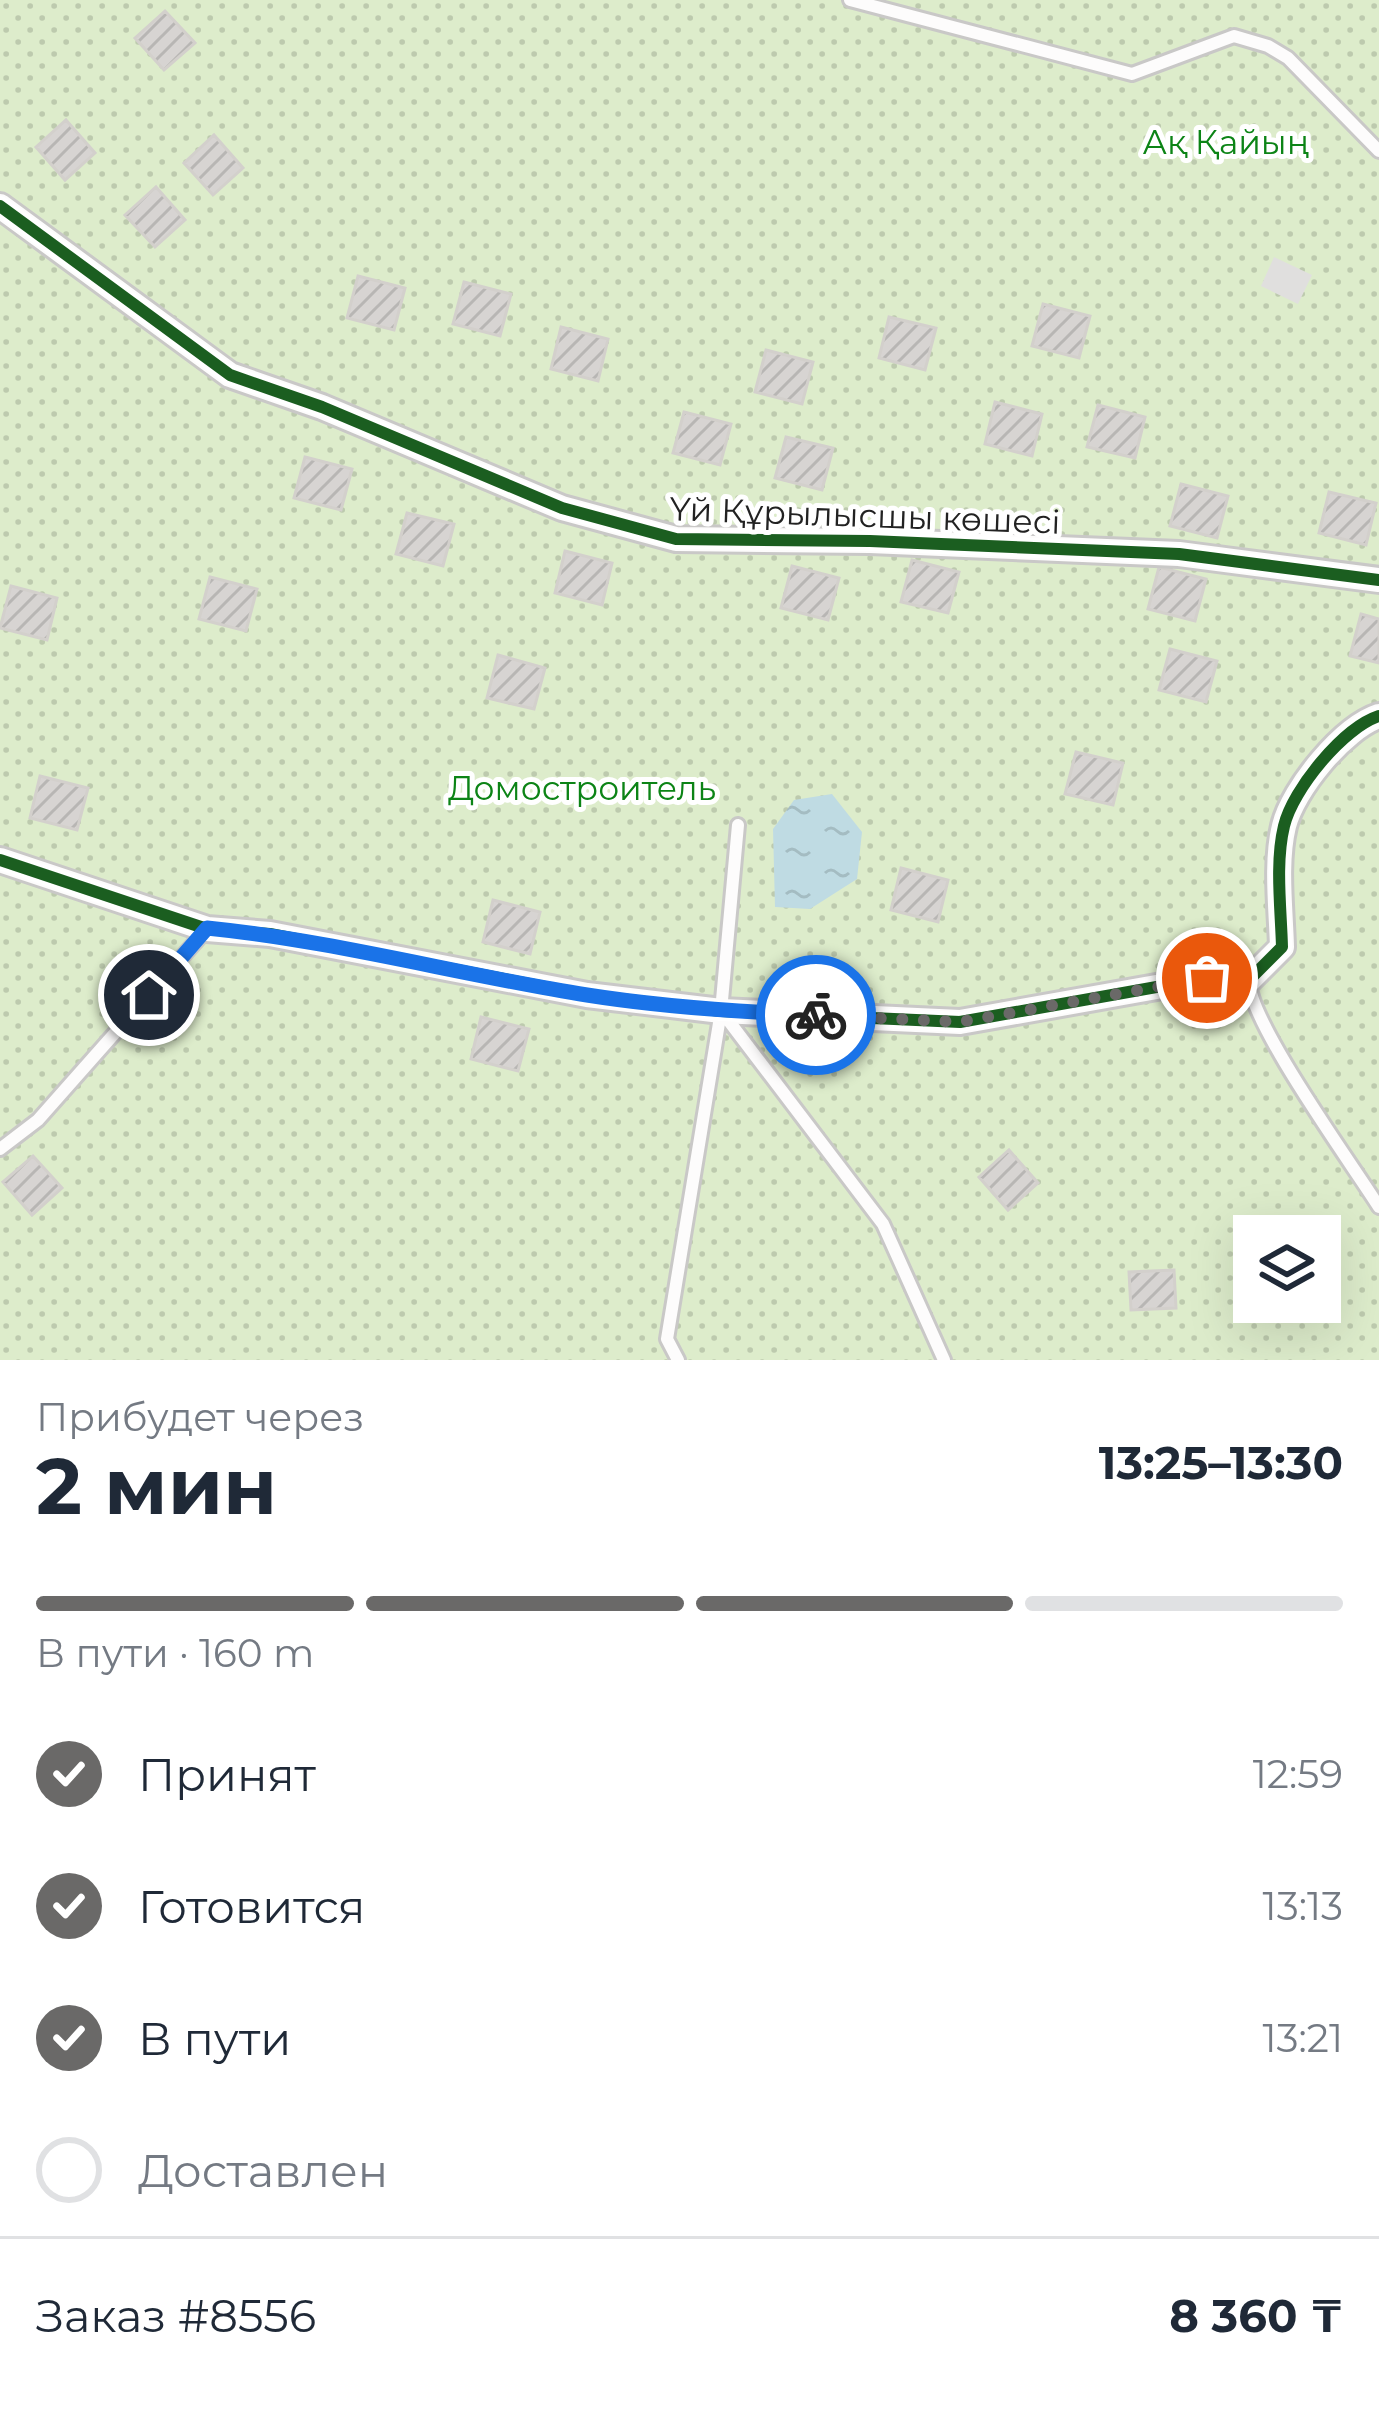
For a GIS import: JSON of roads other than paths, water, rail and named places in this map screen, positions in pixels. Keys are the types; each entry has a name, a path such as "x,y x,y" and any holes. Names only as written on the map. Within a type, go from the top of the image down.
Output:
{"street":[{"name":"Үй Құрылысшы көшесі","path":"0,206 230,375 322,407 584,514 676,539 870,541 1179,554 1379,580"},
{"path":"0,860 207,928 291,938 587,995 721,1011 960,1022 1207,978 1250,980 1282,947 1284,824 1334,746 1379,716"}],"lane":[{"path":"850,0 1132,74 1234,36 1288,58 1379,151"},
{"path":"678,1360 667,1339 721,1011 738,825"},
{"path":"0,1149 38,1120 207,928"},
{"path":"1250,980 1249,996 1292,1072 1379,1207"},
{"path":"721,1011 883,1225 944,1360"}],"water":[{"path":"832,794 862,832 857,879 810,909 775,907 773,829 794,800"}],"park label":[{"name":"Ақ Қайың","path":"1226,142"},
{"name":"Домостроитель","path":"582,788"}]}
